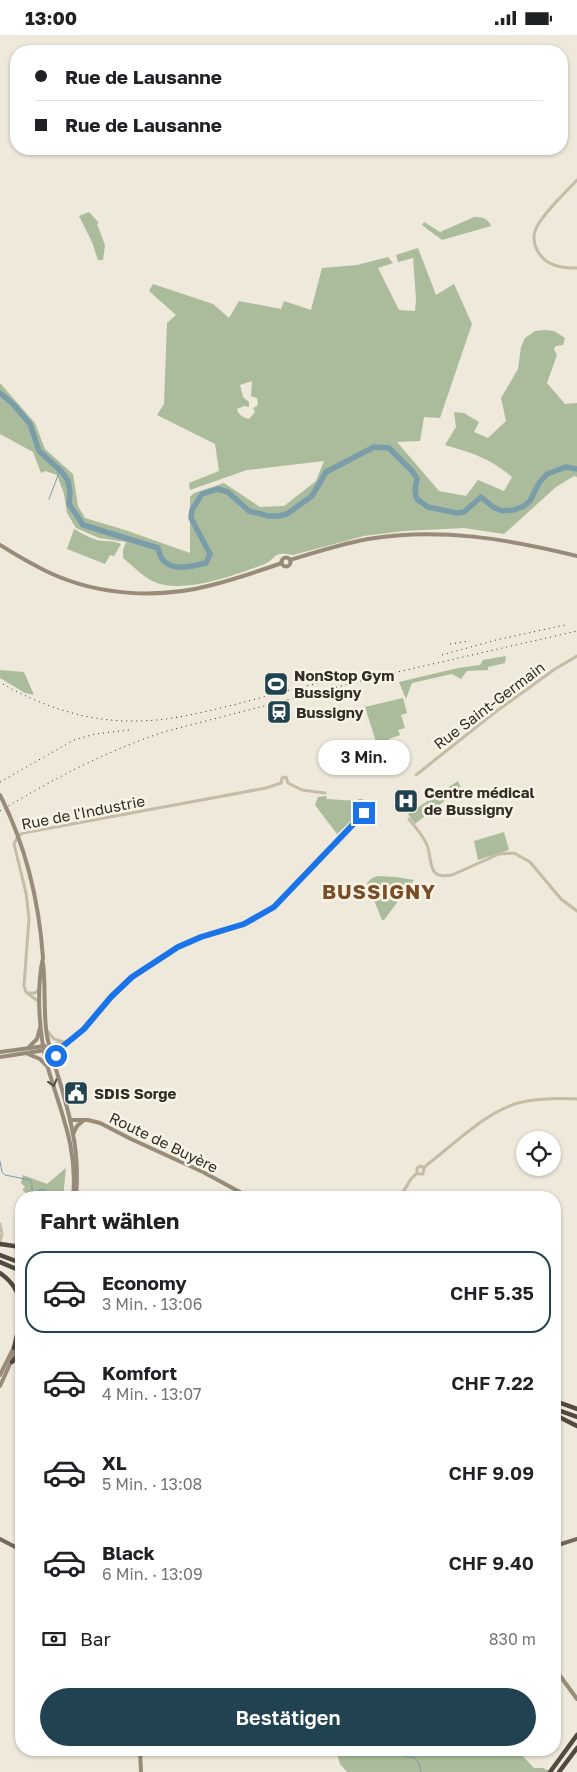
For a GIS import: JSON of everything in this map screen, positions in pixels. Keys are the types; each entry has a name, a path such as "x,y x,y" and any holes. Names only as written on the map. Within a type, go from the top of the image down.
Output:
{"highway":[{"path":"0,1242 15,1246"},
{"path":"0,1255 15,1261"},
{"path":"0,1262 15,1268"},
{"path":"0,1273 15,1289"},
{"path":"14,1348 15,1343"},
{"path":"12,1362 15,1359"},
{"path":"561,1403 577,1409"},
{"path":"561,1411 577,1417"},
{"path":"561,1418 577,1426"},
{"path":"550,1772 577,1735"},
{"path":"559,1772 576,1748"}],"main road":[{"path":"0,545 50,573 84,585 124,593 167,593 211,585 282,563 288,565 290,560 354,542 392,536 428,534 493,538 577,556"},
{"path":"0,795 16,829 38,907 43,958 46,1029 54,1066 73,1133 78,1176 74,1191"},
{"path":"43,958 39,990 44,1049 65,1121 73,1157 73,1191"},
{"path":"27,1048 34,1043 38,1036 40,1007"},
{"path":"0,1052 27,1048 44,1049"},
{"path":"0,1057 50,1048"},
{"path":"26,1053 40,1059 48,1068"},
{"path":"73,1133 84,1120"},
{"name":"Route de Buyère","path":"65,1121 84,1120 100,1123 203,1172 238,1191"},
{"path":"0,1375 14,1348"},
{"path":"0,1386 15,1353"},
{"path":"0,1539 15,1547"},
{"path":"561,1545 577,1539"},
{"path":"561,1677 577,1699"},
{"path":"140,1756 141,1772"}],"street":[{"path":"577,179 535,231 537,251 545,260 554,265 577,268"},
{"name":"Rue Saint-Germain","path":"416,775 494,713 577,656"},
{"path":"288,783 288,779 282,778 281,783 285,785 288,783 308,792 325,793"},
{"name":"Rue de l'Industrie","path":"28,993 24,986 29,918 26,893 14,844 18,836 24,833 266,788 281,783"},
{"path":"50,1048 72,1040 120,988 155,961 190,941 244,924 274,907 364,813"},
{"path":"409,819 427,845 432,869 440,875 445,877 452,875 499,855 514,853 530,861 561,899 577,911"},
{"path":"28,993 35,993 39,990"},
{"path":"28,993 37,1000 40,1007"},
{"path":"46,1029 54,1039 65,1043"},
{"path":"54,1066 56,1056 65,1043"},
{"path":"404,1191 417,1173 419,1175 423,1174 424,1168 500,1109 544,1098 577,1099"},
{"path":"0,1224 2,1232 0,1242"}],"green space":[{"path":"89,212 99,223 97,224 105,245 103,260 98,260 92,242 79,216"},
{"path":"474,217 480,217 488,221 491,226 442,240 422,225 424,222 440,232"},
{"path":"418,248 436,295 454,284 472,324 440,418 424,417 420,441 397,442 439,491 466,496 478,480 504,491 512,477 504,470 480,457 445,445 456,427 454,412 464,413 479,422 474,432 488,438 506,421 501,398 518,369 521,347 525,338 535,331 545,330 554,331 565,338 563,345 556,346 554,349 557,355 547,383 565,404 577,403 577,477 574,476 556,487 504,534 464,528 404,531 364,536 293,555 277,555 262,565 210,581 182,586 169,586 148,579 123,558 126,542 99,538 76,528 67,513 64,494 57,475 45,471 41,473 33,452 0,434 0,383 35,423 45,449 73,474 78,506 85,518 190,553 190,497 194,493 224,483 260,507 284,506 316,481 324,461 247,470 190,490 189,483 219,471 215,444 157,415 164,404 167,323 176,315 149,291 153,284 213,304 229,318 239,301 281,309 284,301 311,310 322,268 357,265 388,257 393,263 378,268 399,310 415,311 413,258 398,262 396,255","holes":["252,381 251,396 257,398 258,402 257,406 253,408 255,412 249,419 242,416 237,409 244,406 249,407 249,402 243,397 240,385"]},
{"path":"74,529 100,541 121,544 114,556 110,555 105,564 67,549"},
{"path":"506,656 505,663 488,667 488,670 467,671 461,679 452,674 412,683 406,699 399,682 458,668 480,665 483,660"},
{"path":"0,670 24,672 34,695 25,693 0,678"},
{"path":"403,698 407,713 401,715 405,728 398,730 400,735 389,739 390,744 378,748 365,707"},
{"path":"458,781 461,788 415,824 408,814"},
{"path":"326,796 327,799 358,801 358,799 363,799 364,802 364,807 359,817 357,819 355,817 337,834 315,805 318,797"},
{"path":"504,832 509,850 478,860 474,841"},
{"path":"378,876 414,880 384,920 382,920 367,883 372,878"},
{"path":"66,1168 64,1191 23,1191 22,1190 25,1187 21,1183 23,1175 47,1184"},
{"path":"338,1756 523,1756 534,1768 543,1768 551,1772 347,1772 340,1764"}],"waterway":[{"path":"0,393 13,404 30,424 39,451 62,472 68,481 70,492 69,504 83,525 158,548 160,556 167,564 178,567 189,567 206,563 210,554 191,518 192,510 202,494 218,489 228,492 249,511 269,516 287,514 312,496 326,472 374,447 389,448 413,472 417,479 415,490 418,500 428,507 457,513 464,512 481,497 493,507 502,511 514,510 530,501 539,483 547,474 566,467 577,469"},
{"path":"49,499 59,469"},
{"path":"0,1161 2,1172 5,1175 30,1180 32,1191"},
{"path":"37,1191 44,1189 46,1191"},
{"path":"405,1756 415,1758 421,1772"}],"railway":[{"path":"442,655 496,640 565,625"},
{"path":"0,811 81,766 123,747 167,731 380,676 577,631"},
{"path":"450,644 470,641"},
{"path":"3,684 34,700 84,716 118,721 149,721 200,713 373,671"},
{"path":"0,782 74,740 95,734 129,730"}],"place":[{"name":"NonStop Gym Bussigny","path":"276,684"},
{"name":"Bussigny","path":"279,712"},
{"name":"Centre médical de Bussigny","path":"406,801"},
{"name":"SDIS Sorge","path":"76,1093"}],"district":[{"name":"BUSSIGNY","path":"379,891"}],"route":[{"path":"56,1056 62,1047 84,1029 111,997 132,977 190,941 244,924 274,907 364,813"}]}
